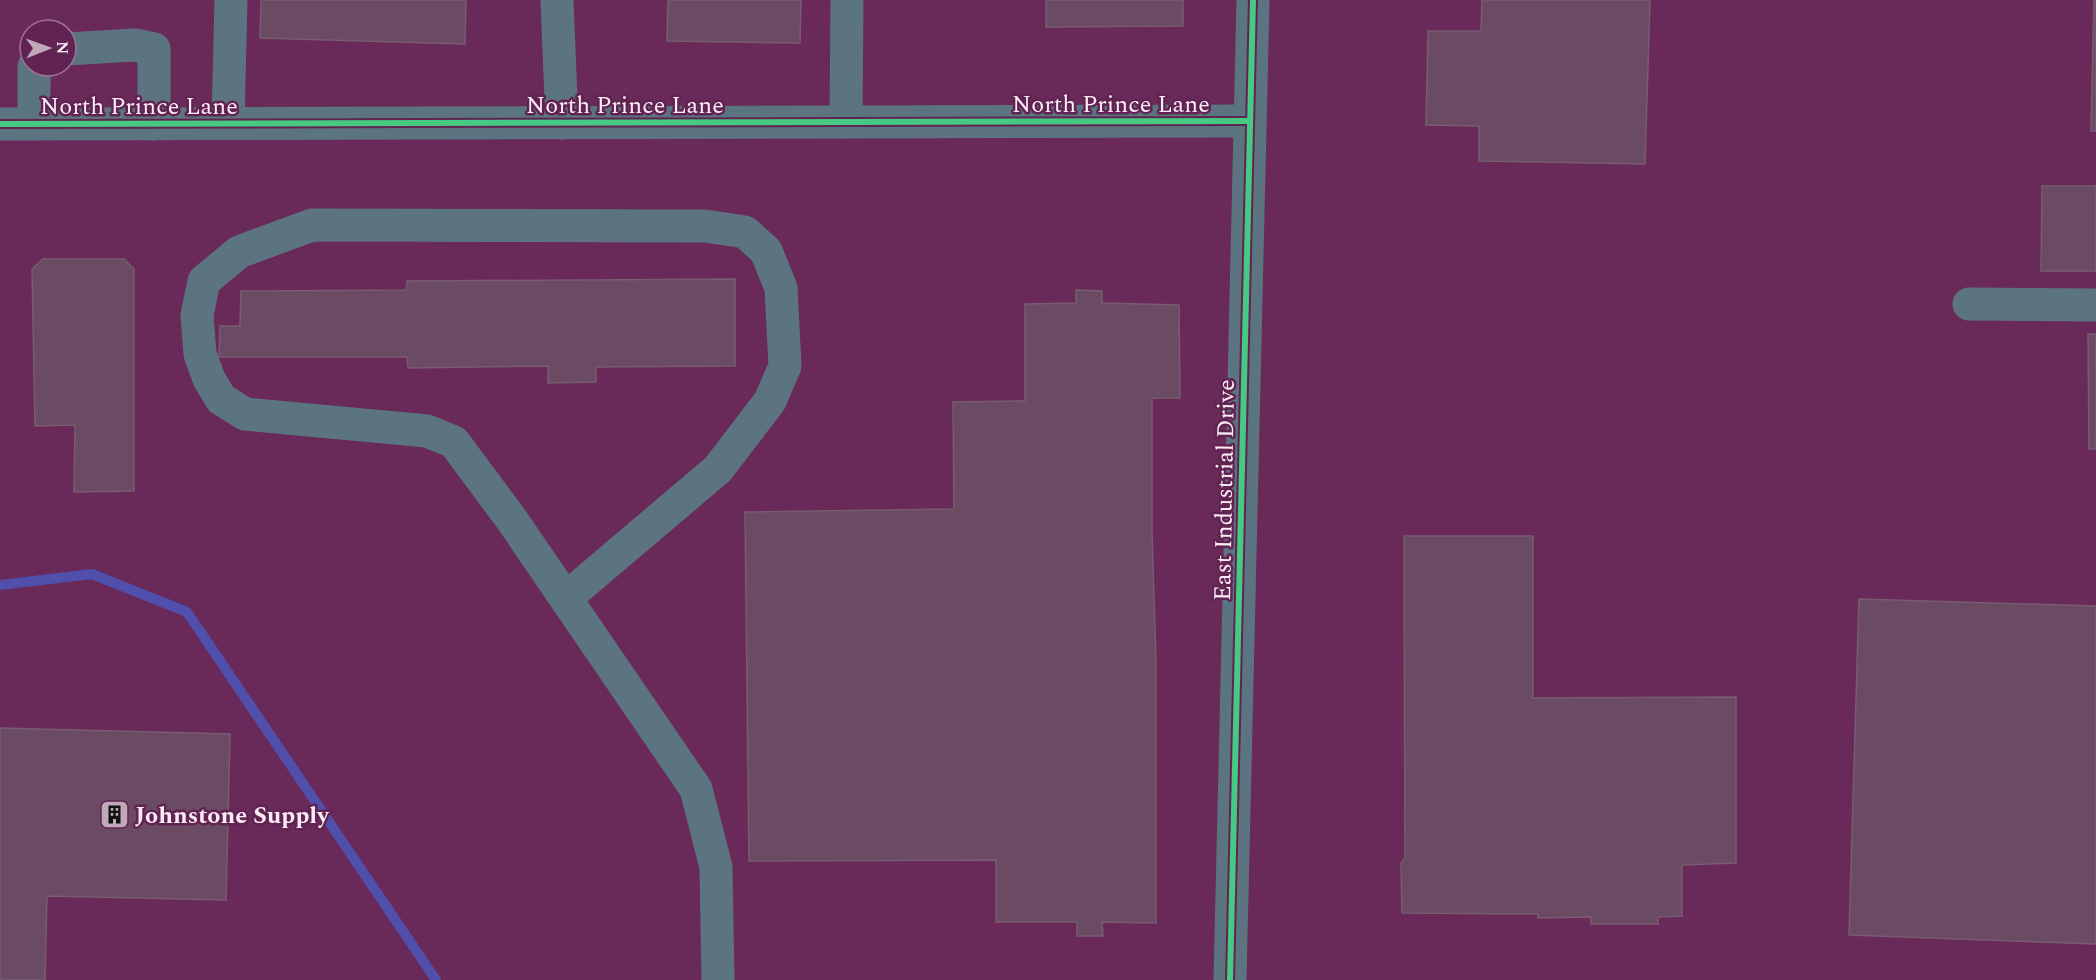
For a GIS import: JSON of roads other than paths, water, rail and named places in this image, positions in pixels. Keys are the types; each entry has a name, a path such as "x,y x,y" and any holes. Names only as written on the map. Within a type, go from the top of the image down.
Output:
{"street":[{"path":"228,123 231,0"},
{"path":"556,0 562,123"},
{"path":"846,122 847,0"},
{"name":"East Industrial Drive","path":"1230,980 1253,0"},
{"path":"78,48 135,45 154,49 154,124"},
{"path":"34,78 34,124"},
{"name":"North Prince Lane","path":"0,124 1250,122"},
{"path":"566,598 718,469 770,400 785,366 781,288 766,251 745,232 705,226 312,225 239,252 204,281 197,315 200,354 209,379 221,399 245,414 427,431 454,442 512,519 696,789 716,867 718,980"},
{"path":"1969,304 2096,305"}],"waterway":[{"path":"0,585 92,574 187,612 436,980"}],"place":[{"name":"Johnstone Supply","path":"114,815"}]}
